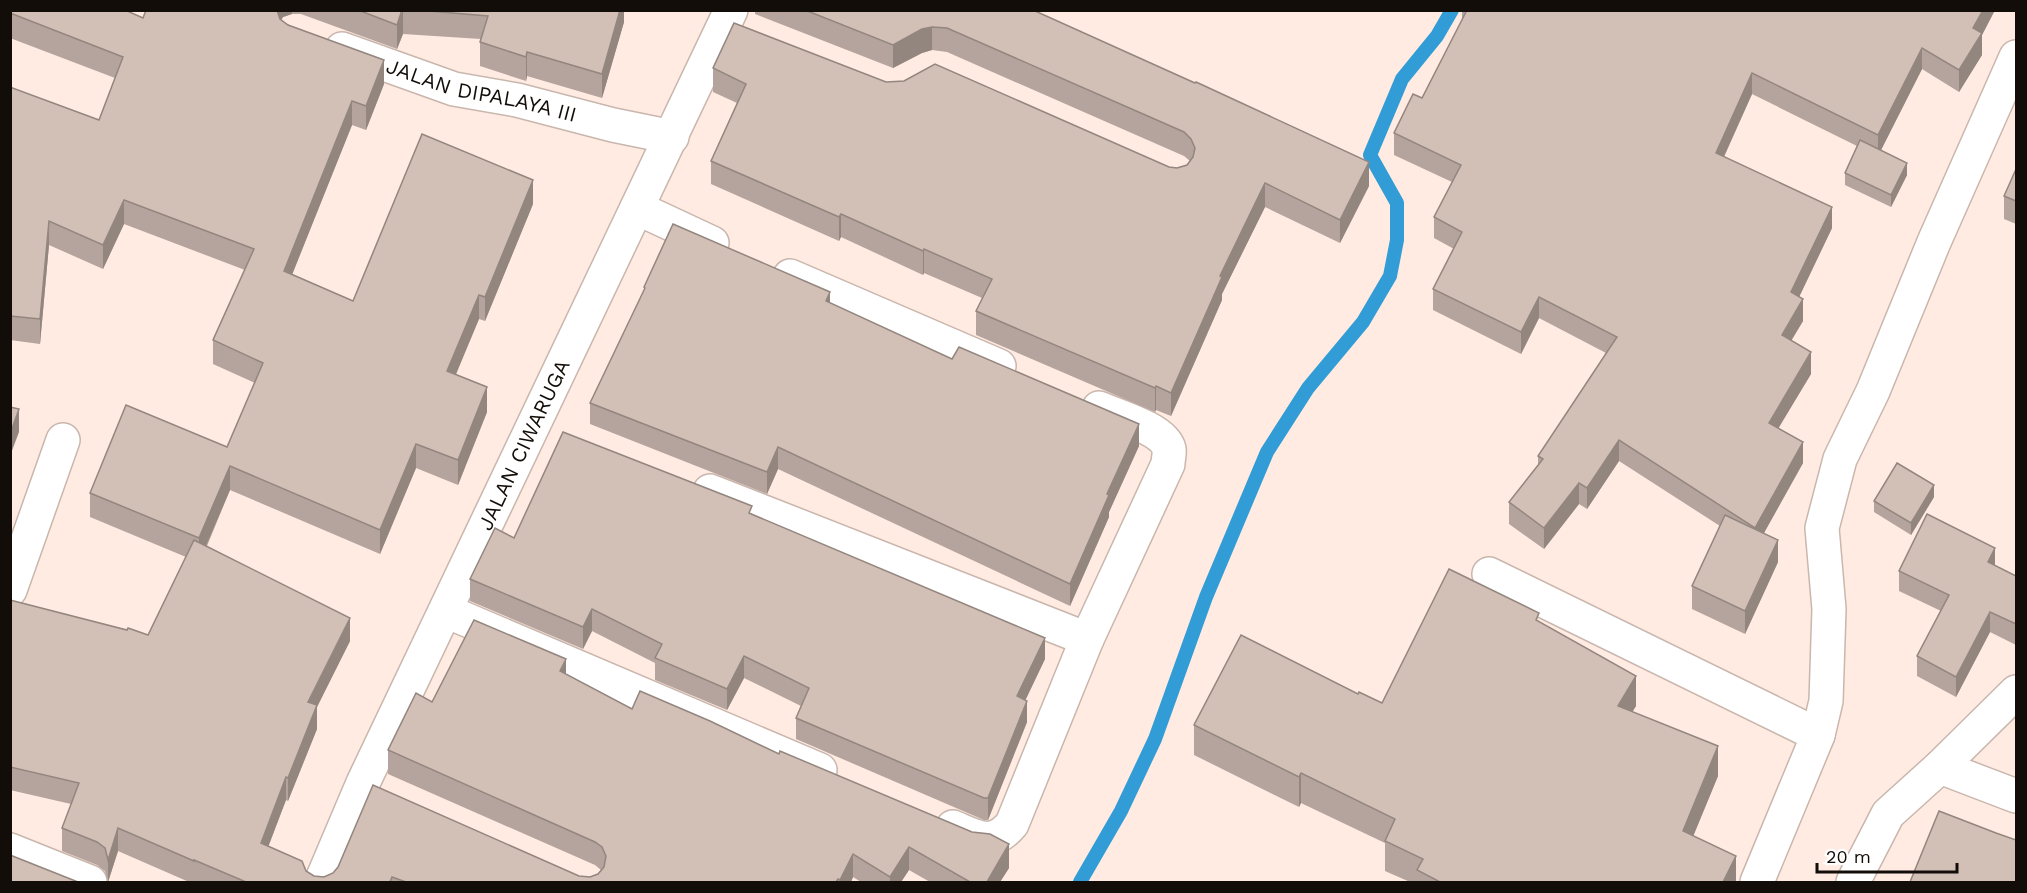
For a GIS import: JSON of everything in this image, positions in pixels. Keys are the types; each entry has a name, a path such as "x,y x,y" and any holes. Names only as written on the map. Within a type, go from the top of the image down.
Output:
{"street":[{"path":"728,17 757,34"},
{"name":"JALAN CIWARUGA","path":"321,882 377,789 446,611 728,17"},
{"name":"JALAN DIPALAYA III","path":"318,40 453,89 517,100 613,125 672,137"},
{"path":"1757,882 1818,735 1826,700 1829,609 1822,528 1840,459 1873,391 1934,242 2016,57"},
{"path":"637,208 752,260 1026,377"},
{"path":"924,814 979,838 998,837 1012,824 1087,639 1168,464 1169,450 1163,438 1155,432 1070,396"},
{"path":"535,423 567,435"},
{"path":"10,590 63,440"},
{"path":"688,483 1087,639"},
{"path":"1490,574 1818,735"},
{"path":"446,611 847,782"},
{"path":"1853,882 1888,814 1940,767 2016,692"},
{"path":"1940,767 2016,796"},
{"path":"10,850 90,882"}],"building":[{"path":"10,10 125,10 143,18 146,10 277,10 280,19 288,25 384,60 366,106 352,101 284,271 353,301 422,134 533,180 485,297 479,295 447,371 487,387 458,460 416,444 380,530 230,466 199,538 90,493 126,405 227,447 263,363 213,340 254,249 124,200 103,245 49,221 40,319 10,316 10,87 99,120 123,57 10,13"},
{"path":"358,10 402,10 397,25"},
{"path":"417,10 620,10 602,74 527,52 526,57 480,42 488,16"},
{"path":"805,10 1033,10 1369,162 1340,220 1265,183 1220,276 1222,277 1171,393 976,311 992,279 841,214 839,217 711,161 746,84 713,68 734,23 886,82 904,81 935,64 1169,167 1177,168 1187,165 1193,157 1195,148 1191,139 1184,132 947,28 922,29 893,45"},
{"path":"1467,10 1983,10 1973,28 1982,33 1959,70 1922,48 1878,135 1752,73 1716,153 1832,207 1791,292 1803,299 1782,335 1811,352 1769,423 1803,442 1755,528 1619,440 1587,488 1579,483 1544,528 1509,502 1543,459 1538,456 1617,337 1539,297 1521,332 1433,289 1462,232 1434,217 1461,165 1394,133 1413,94 1422,98"},
{"path":"1860,140 1907,163 1891,195 1845,173"},
{"path":"2016,169 2016,201 2004,196"},
{"path":"673,224 830,292 826,301 952,359 959,347 1139,424 1070,584 778,447 767,472 590,403"},
{"path":"10,407 19,409 10,434"},
{"path":"563,432 752,506 749,513 1045,638 1017,696 1027,701 988,798 796,718 809,688 744,656 727,689 655,658 662,644 592,609 583,627 470,579 495,528 514,538"},
{"path":"1897,463 1934,485 1911,523 1874,501"},
{"path":"1927,514 1995,548 1988,562 2016,576 2016,624 1990,612 1956,677 1917,656 1949,595 1899,571"},
{"path":"1725,515 1778,540 1745,611 1692,586"},
{"path":"194,540 350,618 308,702 317,705 261,843 302,861 306,871 314,876 324,877 333,873 338,867 373,785 579,876 590,877 598,874 604,867 606,856 602,847 595,842 388,750 416,693 432,702 474,620 566,659 560,671 632,709 640,691 779,754 780,751 972,832 990,834 1009,844 987,882 970,882 909,847 890,877 853,854 840,880 836,882 406,882 392,877 390,882 246,882 118,828 108,860 105,848 97,842 62,828 79,783 10,767 10,600 127,630 128,628 148,635"},
{"path":"1449,569 1539,613 1536,620 1636,676 1618,706 1718,746 1683,831 1736,856 1723,882 1440,882 1417,870 1423,859 1385,841 1395,819 1301,773 1299,777 1194,725 1241,635 1358,694 1359,692 1382,703"},
{"path":"1939,811 2016,840 2016,882 1910,882"},
{"path":"10,855 78,882 10,882"}],"waterway":[{"path":"1080,882 1121,811 1155,739 1206,597 1267,452 1308,388 1363,322 1390,276 1397,240 1397,203 1370,155 1402,79 1437,36 1452,10"}]}
